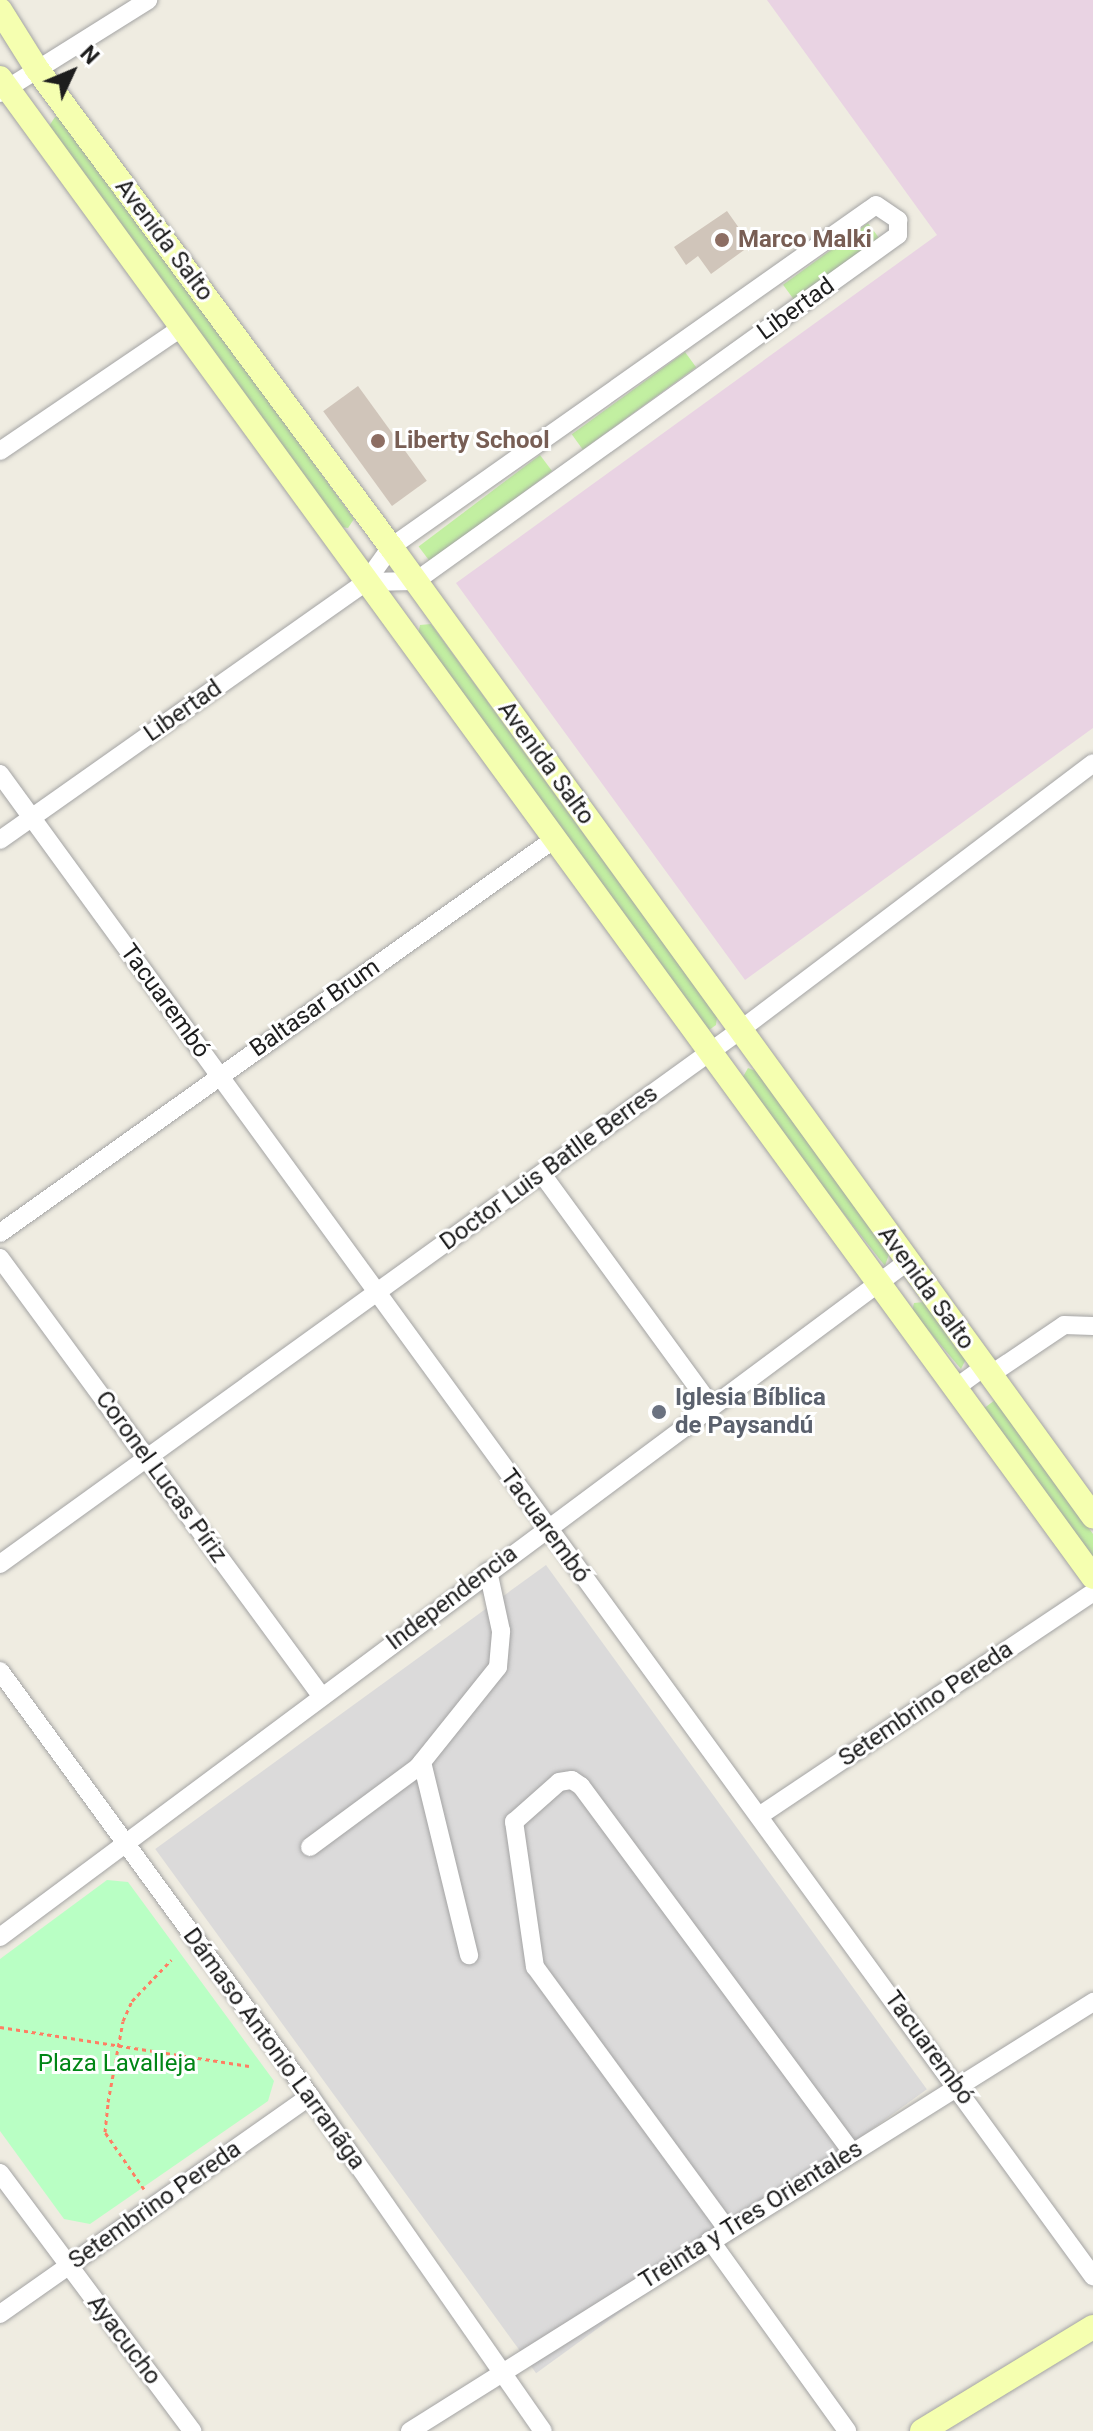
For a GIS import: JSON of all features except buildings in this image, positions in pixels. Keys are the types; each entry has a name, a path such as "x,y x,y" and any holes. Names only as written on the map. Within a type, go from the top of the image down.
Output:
{"street":[{"path":"3,86 37,69 148,0"},
{"name":"Avenida Salto","path":"0,10 37,69 416,581 1093,1516"},
{"name":"Avenida Salto","path":"3,86 1093,1577"},
{"name":"Libertad","path":"0,840 366,582 391,547 876,205 898,220 898,235 416,581"},
{"path":"0,451 181,328"},
{"path":"366,582 416,581"},
{"name":"Doctor Luis Batlle Berres","path":"0,1564 149,1461 739,1031 1093,763"},
{"name":"Tacuarembó","path":"0,774 1093,2276"},
{"name":"Baltasar Brum","path":"0,1233 553,840"},
{"path":"542,1174 711,1406"},
{"name":"Coronel Lucas Píriz","path":"0,1258 322,1697"},
{"name":"Independencia","path":"0,1937 545,1527 907,1262"},
{"path":"954,1389 1064,1325 1093,1326"},
{"path":"310,1847 422,1762 498,1667 501,1631 488,1571"},
{"name":"Setembrino Pereda","path":"759,1816 1093,1592"},
{"name":"Dámaso Antonio Larranãga","path":"0,1671 310,2096 543,2431"},
{"path":"422,1762 469,1955"},
{"path":"727,2229 535,1967 514,1822 559,1782 572,1780 581,1786 852,2152"},
{"name":"Treinta y Tres Orientales","path":"410,2431 727,2229 1093,2002"},
{"name":"Setembrino Pereda","path":"0,2314 310,2096"},
{"name":"Ayacucho","path":"0,2173 192,2431"},
{"path":"710,2240 847,2431"},
{"path":"922,2431 1093,2327"}],"path":[{"path":"144,2189 105,2132 116,2047 132,2001 171,1960"},
{"path":"0,2027 249,2066"}],"shaded area":[{"path":"767,0 1093,0 1093,728 745,980 456,583 937,235"},
{"path":"546,1565 927,2089 536,2373 155,1849"}],"green space":[{"path":"55,117 63,117 354,519 348,528 341,527 47,129"},
{"path":"868,223 879,238 794,300 783,285"},
{"path":"685,352 696,367 583,450 572,434"},
{"path":"540,455 552,471 431,562 419,546"},
{"path":"431,624 717,1017 716,1025 709,1030 418,634 420,625"},
{"path":"748,1068 756,1071 889,1254 885,1266 740,1082"},
{"path":"924,1302 966,1359 961,1369 912,1311 914,1303"},
{"path":"995,1400 1093,1534 1093,1557 983,1409"},
{"name":"Plaza Lavalleja","path":"107,1880 128,1882 274,2081 268,2101 90,2224 64,2219 0,2131 0,1959"}],"place":[{"name":"Marco Malki","path":"722,240"},
{"name":"Liberty School","path":"378,441"},
{"name":"Iglesia Bíblica de Paysandú","path":"659,1412"}]}
